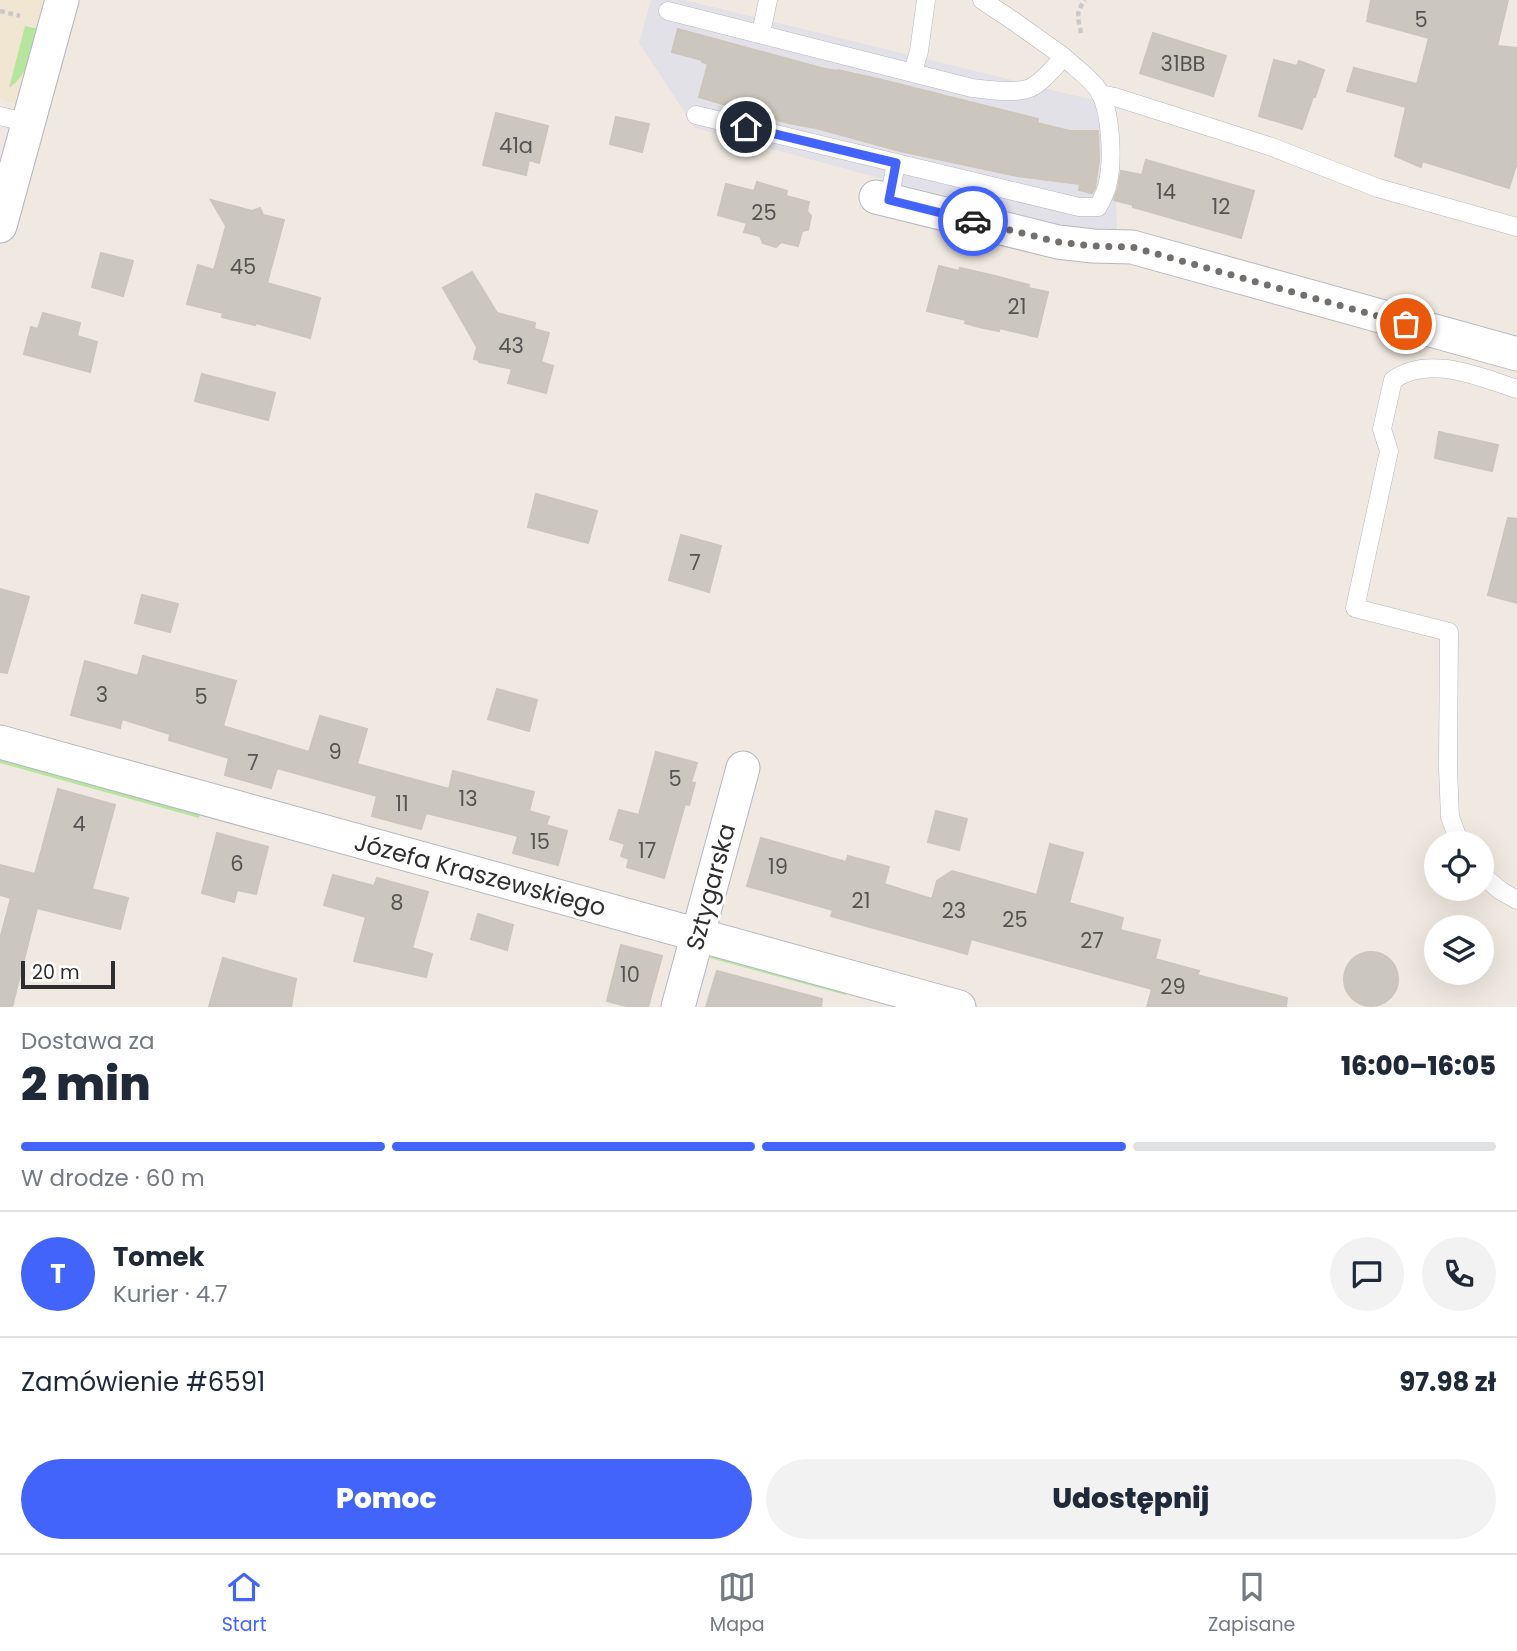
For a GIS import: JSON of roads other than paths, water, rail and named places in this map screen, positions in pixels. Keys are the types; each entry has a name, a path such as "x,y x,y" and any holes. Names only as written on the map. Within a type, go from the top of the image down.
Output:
{"street":[{"path":"0,226 14,120 62,0"},
{"path":"882,199 1058,242 1132,247 1517,354"},
{"name":"Józefa Kraszewskiego","path":"0,743 959,1007"},
{"name":"Sztygarska","path":"678,1007 743,768"}],"lane":[{"path":"761,33 768,0"},
{"path":"913,72 919,51 926,0"},
{"path":"696,115 1079,206 1098,207 1108,182 1110,156 1108,112 1098,89 1063,57 982,0"},
{"path":"668,11 972,88 1020,91 1029,88 1038,83 1063,57"},
{"path":"1100,94 1269,146 1378,188 1517,227"},
{"path":"882,199 896,163"},
{"path":"1455,831 1450,817 1448,768 1449,632 1356,608 1389,451 1382,429 1393,380 1402,373 1449,368 1517,388"},
{"path":"1494,885 1517,900"}]}
